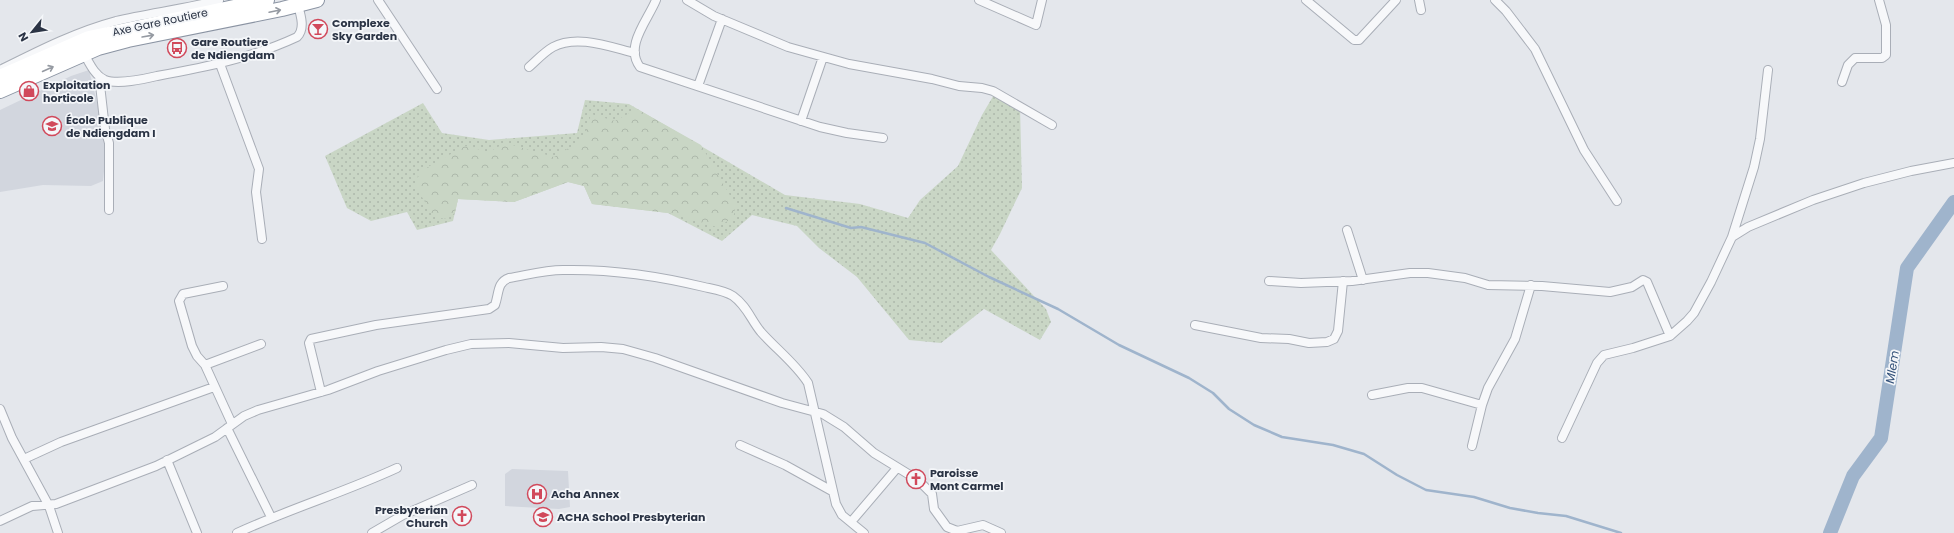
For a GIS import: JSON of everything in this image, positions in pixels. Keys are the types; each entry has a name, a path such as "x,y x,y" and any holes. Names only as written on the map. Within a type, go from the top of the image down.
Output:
{"highway":[{"name":"Axe Gare Routiere","path":"80,48 267,0"},
{"name":"Axe Gare Routiere","path":"127,35 172,32 297,2 317,0"},
{"path":"0,77 80,48"},
{"path":"0,91 80,48"}],"street":[{"path":"0,70 38,50 86,30 117,21 219,0"},
{"path":"378,0 437,89"},
{"path":"656,0 641,29 635,53 637,63 640,67 801,122 847,133 883,138"},
{"path":"687,0 722,20 775,42 823,57 870,68 932,78 959,86 988,89 998,93 1052,125"},
{"path":"979,0 1036,25 1042,0"},
{"path":"1306,0 1354,40 1359,40 1396,0"},
{"path":"1419,0 1421,10"},
{"path":"1495,0 1506,11 1535,49 1584,150 1617,201"},
{"path":"1842,82 1848,65 1855,58 1882,58 1886,55 1886,25 1879,0"},
{"path":"99,76 110,81 138,80 220,64 255,54 301,34 302,26 297,2"},
{"path":"698,86 722,20"},
{"path":"529,67 552,48 563,43 587,43 635,53"},
{"path":"80,48 99,76 105,129 109,143 109,210"},
{"path":"801,122 823,57"},
{"path":"220,64 259,169 256,192 262,239"},
{"path":"1562,438 1597,363 1604,355 1633,348 1670,336 1694,313 1715,276 1732,237 1754,167 1760,139 1768,70"},
{"path":"1732,237 1771,216 1813,200 1911,171 1954,163"},
{"path":"1347,230 1363,280"},
{"path":"321,392 309,343 314,338 416,319 489,309 495,305 500,284 504,280 542,272 563,270 616,272 685,282 732,295 746,307 760,330 776,349 798,368 808,383 816,413 832,491 842,515 864,533"},
{"path":"1269,281 1301,284 1343,282 1392,275 1428,273 1465,278 1488,285 1531,286 1610,292 1632,287 1643,280 1647,282 1670,336"},
{"path":"1195,325 1261,338 1289,339 1309,343 1327,342 1334,339 1338,331 1343,282"},
{"path":"223,286 183,294 179,301 192,346 197,356 205,365 229,426 271,518"},
{"path":"1472,446 1482,405 1488,388 1515,339 1531,286"},
{"path":"0,521 32,506 49,506 126,478 215,438 244,416 258,410 321,392 378,371 446,350 471,344 509,343 563,348 601,347 623,349 655,358 831,418 844,427 874,453 918,480 932,494 934,509 951,530 957,531 982,525 1001,533"},
{"path":"205,365 261,344"},
{"path":"24,459 61,442 214,387"},
{"path":"1372,395 1408,388 1422,388 1482,405"},
{"path":"0,409 12,438 49,506 58,533"},
{"path":"740,445 785,465 832,491"},
{"path":"167,460 198,533"},
{"path":"237,533 271,518 371,480 397,468"},
{"path":"851,522 897,468"},
{"path":"372,533 403,515 472,485"}],"shaded area":[{"name":"École Publique de Ndiengdam I","path":"89,70 107,142 103,181 91,186 43,185 0,192 0,110 71,76"},
{"name":"Acha Annex","path":"512,469 568,471 570,507 559,509 505,506 505,474"}],"green space":[{"path":"995,93 1020,107 1022,188 991,250 1046,309 1051,322 1040,340 984,309 941,343 909,340 857,277 819,248 797,226 752,215 722,241 668,213 592,204 584,186 568,182 514,202 458,199 453,221 417,230 407,212 371,221 347,208 325,156 423,103 442,133 489,140 577,133 585,100 629,104 785,195 860,204 908,218 920,200 958,166 982,115"},
{"path":"637,109 701,145 736,206 733,218 717,227 668,213 592,204 584,186 568,182 514,202 458,199 455,213 445,219 433,216 415,185 419,172 465,146 489,152 505,143 554,157 584,139 591,114 615,121"}],"waterway":[{"name":"Mlem","path":"1830,533 1853,476 1881,438 1907,268 1954,202"},
{"path":"786,208 851,228 861,227 925,243 989,277 1058,309 1119,345 1189,378 1213,393 1229,409 1254,425 1282,437 1333,445 1364,454 1397,475 1426,490 1474,497 1510,508 1566,516 1621,533"}],"place":[{"name":"Complexe Sky Garden","path":"318,29"},
{"name":"Gare Routiere de Ndiengdam","path":"177,48"},
{"name":"Exploitation horticole","path":"29,91"},
{"name":"École Publique de Ndiengdam I","path":"52,126"},
{"name":"Paroisse Mont Carmel","path":"916,479"},
{"name":"Acha Annex","path":"537,494"},
{"name":"Presbyterian Church","path":"462,516"},
{"name":"ACHA School Presbyterian","path":"543,517"}]}
